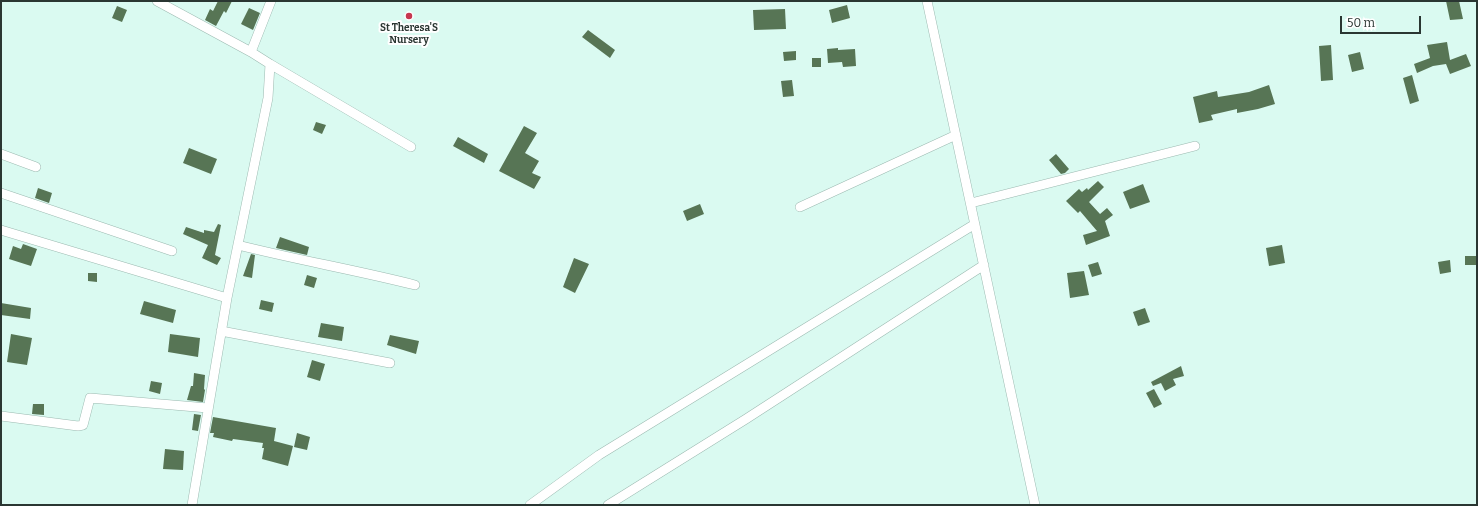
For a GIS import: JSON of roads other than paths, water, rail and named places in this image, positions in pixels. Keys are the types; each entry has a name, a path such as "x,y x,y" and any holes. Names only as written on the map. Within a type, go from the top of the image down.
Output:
{"street":[{"path":"157,1 251,52 412,147"},
{"path":"251,52 271,1"},
{"path":"927,1 1035,505"},
{"path":"192,505 227,298 268,98 270,64"},
{"path":"800,207 956,135"},
{"path":"970,203 1195,146"},
{"path":"1,154 36,167"},
{"path":"1,193 172,251"},
{"path":"530,505 599,455 975,224"},
{"path":"1,230 227,298"},
{"path":"238,246 300,261 368,273 415,285"},
{"path":"608,505 984,265"},
{"path":"221,331 390,363"},
{"path":"1,416 78,426 83,425 90,398 208,408"}],"place":[{"name":"St Theresa'S Nursery","path":"409,16"}]}
